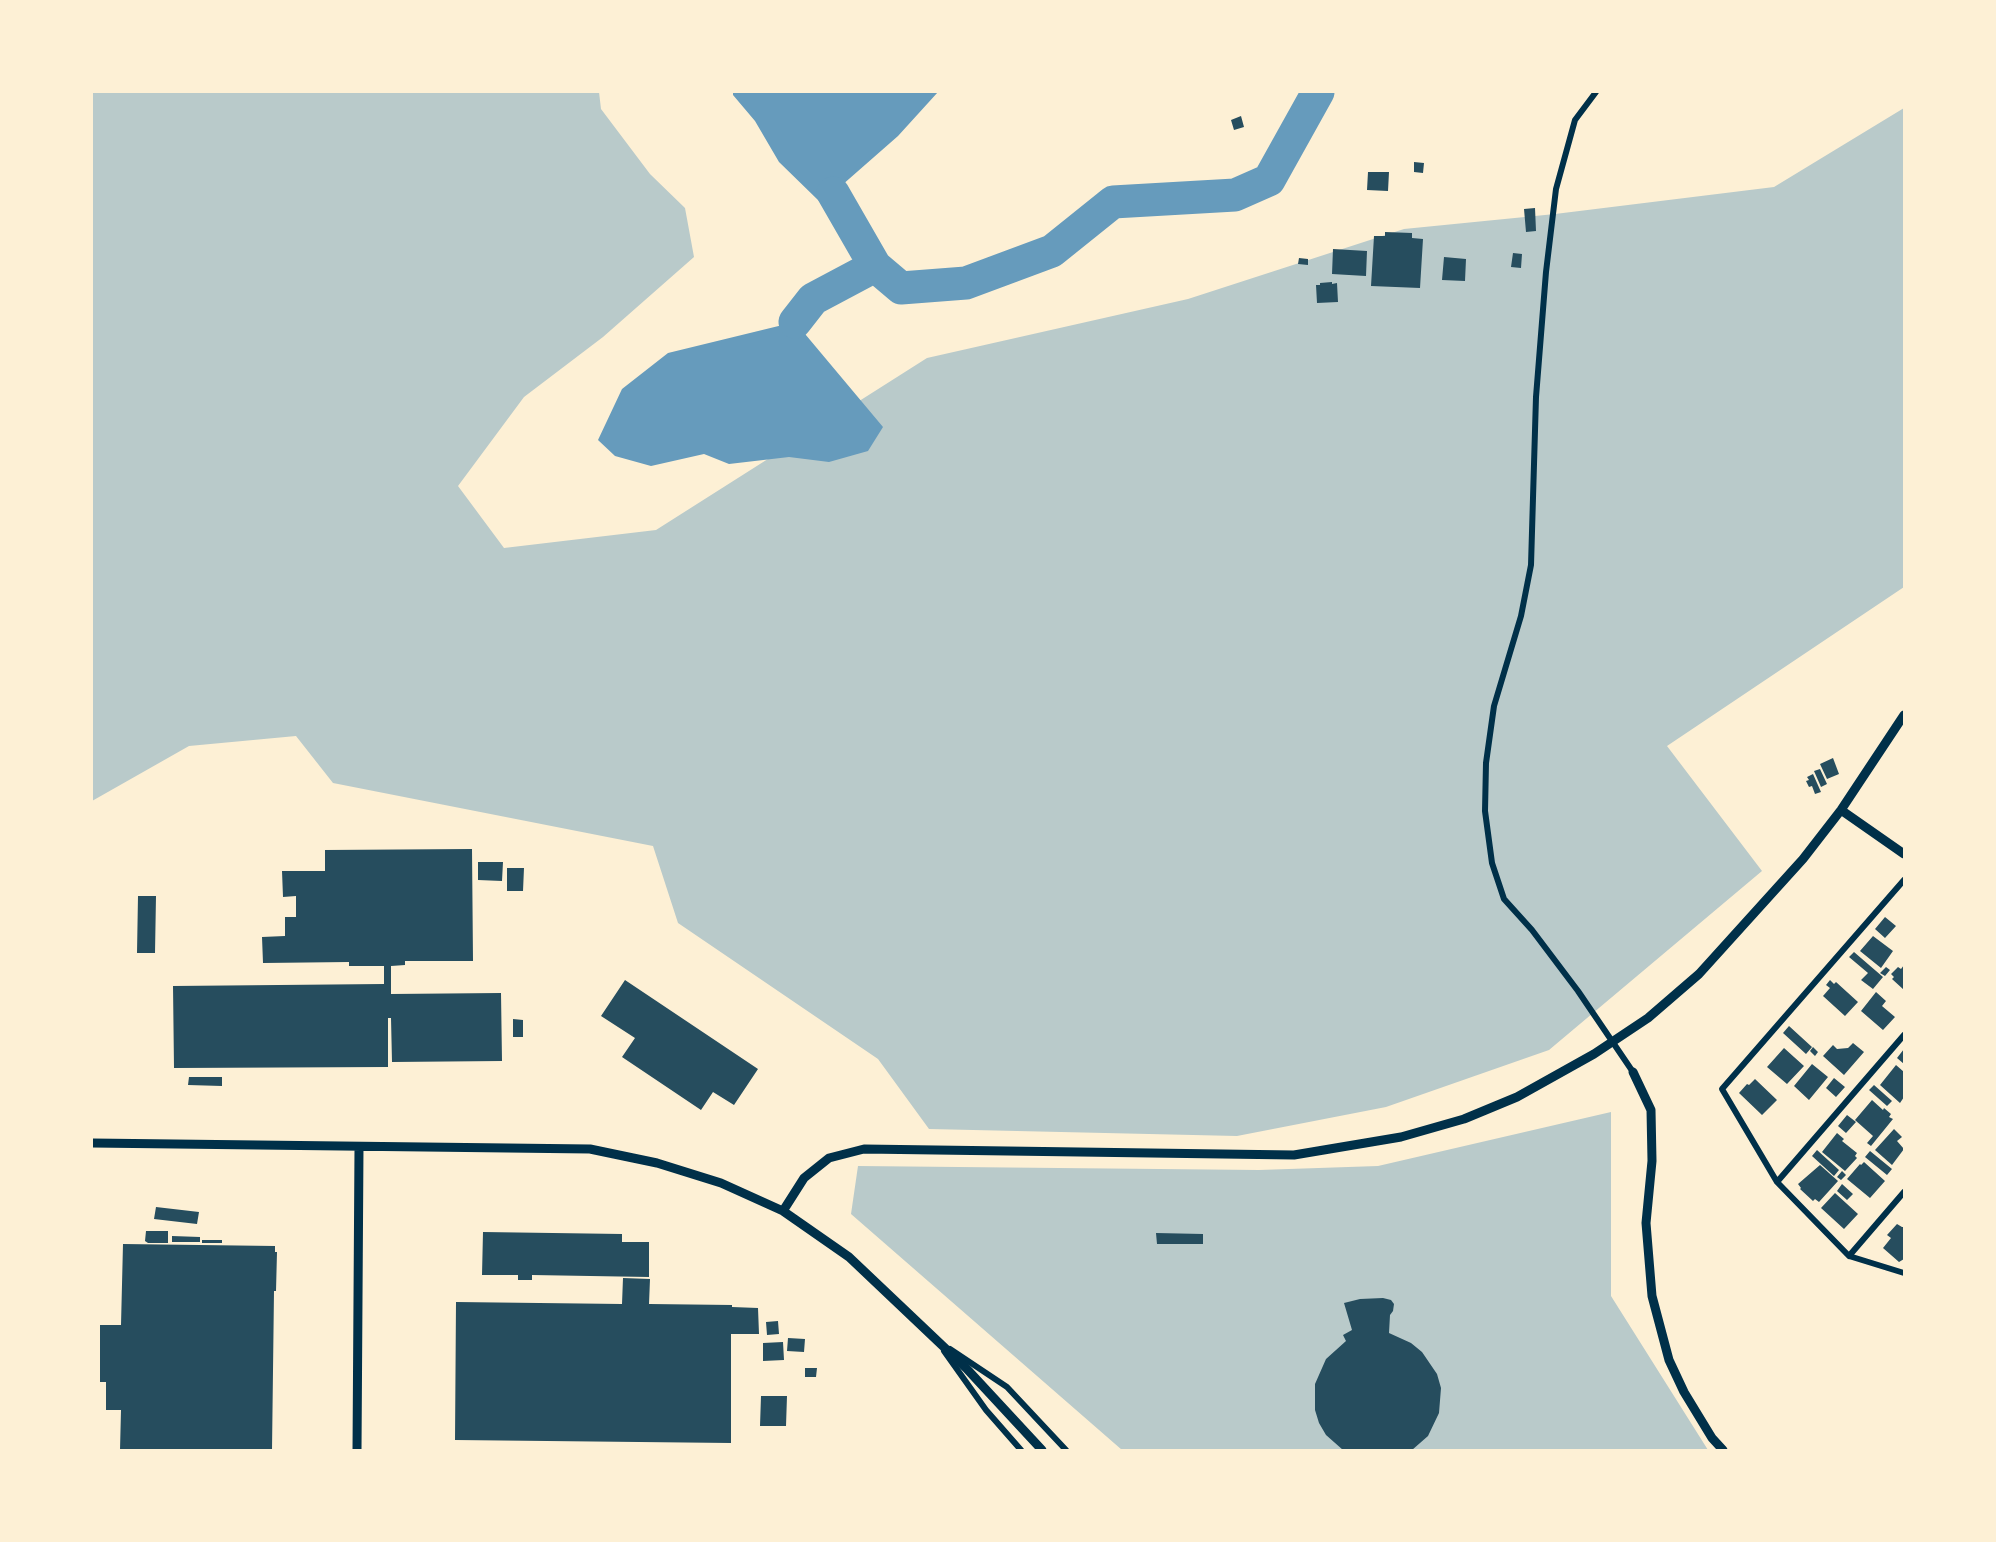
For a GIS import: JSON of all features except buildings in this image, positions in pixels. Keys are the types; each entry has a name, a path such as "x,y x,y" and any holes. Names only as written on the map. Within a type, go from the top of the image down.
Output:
{"street":[{"path":"1596,92 1575,120 1557,189 1546,272 1536,397 1531,565 1521,616 1494,706 1486,763 1485,811 1492,862 1504,899 1532,930 1578,991 1634,1072 1652,1110 1652,1161 1646,1223 1652,1296 1669,1360 1684,1392 1712,1438 1723,1450"},
{"path":"783,1212 804,1178 829,1158 864,1149 1294,1155 1401,1137 1464,1119 1517,1097 1594,1054 1648,1018 1700,974 1789,875 1841,810 1905,715"},
{"path":"1841,810 1905,855"},
{"path":"1905,880 1722,1089 1777,1182 1849,1256 1905,1273"},
{"path":"1777,1182 1905,1035"},
{"path":"92,1143 590,1149 657,1162 721,1183 783,1212 849,1257 966,1368 1041,1450"},
{"path":"357,1450 359,1147"},
{"path":"1849,1256 1905,1192"},
{"path":"935,1338 986,1410 1021,1450"},
{"path":"935,1338 1007,1387 1066,1450"}],"shaded area":[{"path":"92,92 599,92 601,109 650,174 685,208 694,257 603,337 524,397 458,486 504,548 656,530 927,358 1188,299 1404,229 1555,214 1774,187 1904,108 1904,587 1667,746 1762,871 1549,1050 1386,1107 1237,1136 929,1129 878,1059 678,923 653,846 333,783 296,736 189,746 92,801"},
{"path":"1611,1112 1611,1296 1708,1450 1122,1450 851,1214 858,1166 1259,1170 1378,1166"}],"water":[{"path":"733,92 938,92 898,136 833,193 819,201 779,162 755,121 733,95"},
{"path":"795,322 883,427 868,451 829,462 789,457 729,464 704,454 651,466 615,456 598,440 622,389 668,353"}],"waterway":[{"path":"795,322 813,299 875,266 901,288 966,283 1052,251 1113,202 1235,195 1269,180 1318,92"},
{"path":"833,193 875,266"}]}
